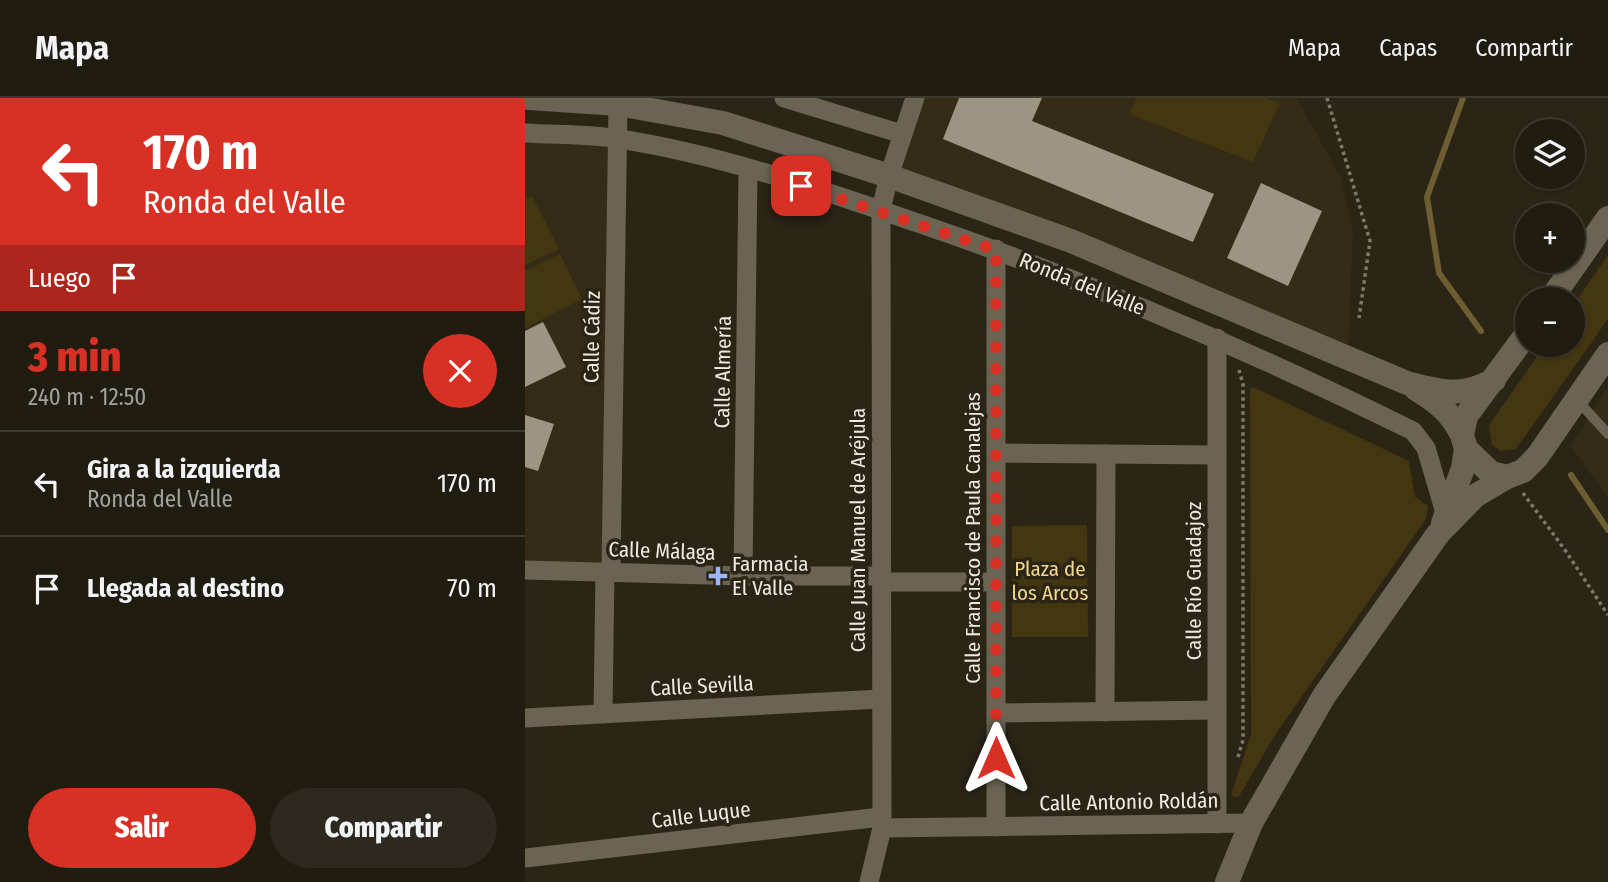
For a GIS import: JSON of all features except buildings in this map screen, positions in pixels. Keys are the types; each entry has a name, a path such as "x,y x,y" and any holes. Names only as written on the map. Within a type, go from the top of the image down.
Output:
{"street":[{"name":"Ronda del Valle","path":"529,98 618,104 723,123 889,176 1071,241 1407,383 1433,390 1463,393 1494,380"},
{"path":"784,98 902,134"},
{"name":"Calle Juan Manuel de Aréjula","path":"869,882 881,822 881,210 889,176 915,98"},
{"name":"Calle Cádiz","path":"603,714 618,104"},
{"name":"Ronda del Valle","path":"525,133 618,139 691,153 748,169 881,210 996,250 1224,342 1413,431 1426,448 1442,525"},
{"name":"Calle Almería","path":"743,576 748,169"},
{"path":"1559,287 1608,218"},
{"name":"Calle Francisco de Paula Canalejas","path":"996,250 996,827"},
{"name":"Calle Río Guadajoz","path":"1217,824 1217,455 1224,342"},
{"path":"1442,525 1463,468 1467,416 1515,350"},
{"path":"1227,882 1251,823 1324,696 1442,525 1475,496 1523,471 1537,457 1606,361"},
{"name":"Ronda del Valle","path":"1407,383 1441,405 1454,419 1464,442 1491,473 1507,477"},
{"path":"996,453 1217,455"},
{"path":"1105,712 1106,454"},
{"name":"Calle Málaga","path":"525,570 996,582"},
{"name":"Calle Sevilla","path":"525,718 881,699"},
{"path":"996,713 1217,710"},
{"name":"Calle Antonio Roldán","path":"881,822 996,827 1251,823"},
{"name":"Calle Luque","path":"525,858 881,822"}],"lane":[{"path":"1576,400 1608,434"}],"path":[{"path":"1327,98 1370,241 1359,318"},
{"path":"1224,342 1243,384 1243,740 1235,767"},
{"path":"1507,477 1528,499 1608,615"}],"shaded area":[{"path":"915,98 1297,98 1341,178 1353,231 1348,359 889,176"},
{"path":"525,133 618,139 611,571 525,570"},
{"path":"1608,386 1608,498 1571,446"}],"green space":[{"path":"1137,98 1266,98 1280,103 1253,162 1129,114"},
{"path":"532,196 559,249 525,265 525,199"},
{"path":"560,254 582,299 525,328 525,271"},
{"path":"1608,255 1608,319 1585,352 1585,288"},
{"path":"1537,357 1581,357 1516,449 1501,451 1492,445 1489,425"},
{"path":"1253,387 1409,461 1415,497 1428,506 1426,519 1275,735 1238,798 1231,795 1251,734 1250,389"},
{"name":"Plaza de los Arcos","path":"1087,525 1088,637 1012,637 1012,526"}],"waterway":[{"path":"1463,98 1427,197 1439,273 1481,331"},
{"path":"1571,475 1608,530"}],"place":[{"name":"Farmacia El Valle","path":"718,576"}],"route":[{"path":"801,186 881,210 996,250 996,758"}]}
